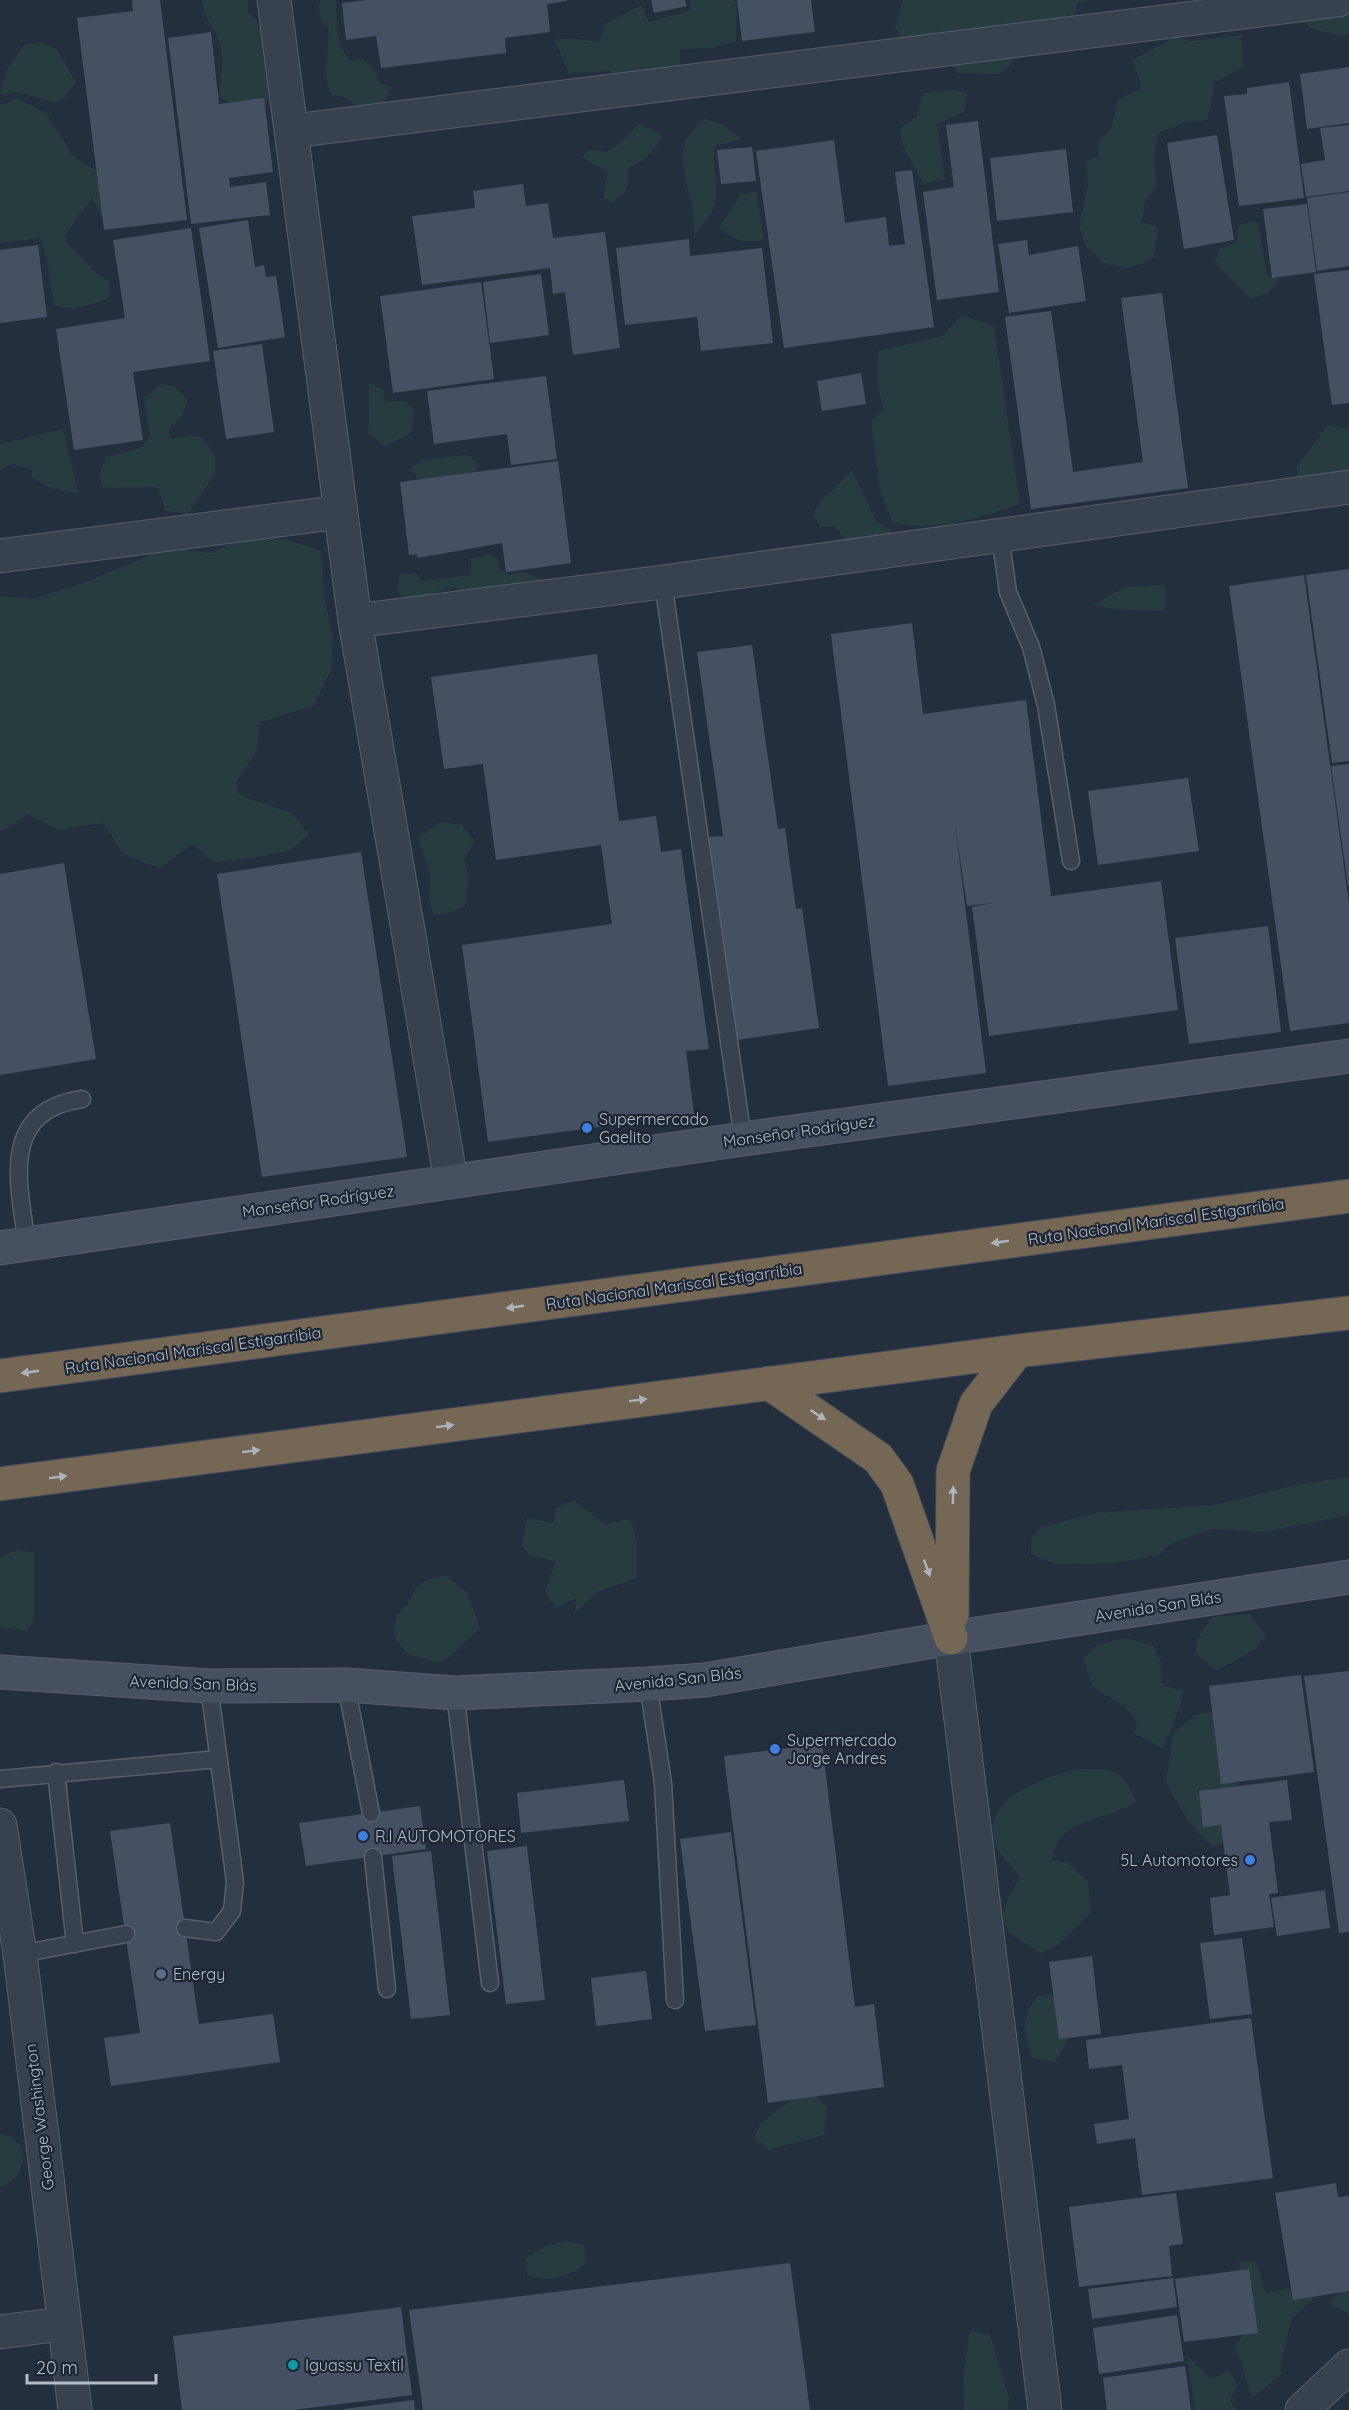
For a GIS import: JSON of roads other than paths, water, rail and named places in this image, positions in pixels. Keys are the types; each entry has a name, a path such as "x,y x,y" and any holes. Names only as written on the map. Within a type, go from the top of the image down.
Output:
{"highway":[{"name":"Ruta Nacional Mariscal Estigarribia","path":"0,1376 1349,1196"},
{"path":"0,1484 769,1383 1349,1313"},
{"path":"951,1638 953,1471 976,1404 1017,1352"},
{"path":"769,1383 878,1458 897,1484 951,1638"}],"street":[{"path":"274,0 293,131 355,621 451,1181"},
{"path":"293,131 1338,0"},
{"path":"355,621 663,582 1349,487"},
{"path":"0,556 341,512"},
{"name":"Monseñor Rodríguez","path":"13,1246 743,1139 1349,1056"},
{"name":"Avenida San Blás","path":"0,1672 209,1686 346,1685 455,1693 705,1680 951,1638 1349,1577"},
{"path":"951,1638 1045,2410"},
{"name":"George Washington","path":"0,1825 20,1954 75,2410"},
{"path":"0,2332 63,2324"},
{"path":"1302,2410 1349,2366"}],"lane":[{"path":"1000,535 1008,592 1031,647 1046,705 1071,861"},
{"path":"663,582 743,1139"},
{"path":"13,1246 18,1184 17,1156 28,1125 59,1102 82,1099"},
{"path":"648,1684 663,1783 675,2000"},
{"path":"346,1685 371,1813"},
{"path":"185,1928 216,1932 232,1911 235,1882 209,1686"},
{"path":"455,1693 490,1983"},
{"path":"0,1779 56,1772 219,1759"},
{"path":"56,1772 75,1944"},
{"path":"373,1857 387,1989"},
{"path":"20,1954 126,1934"}],"place":[{"name":"Supermercado Gaelito","path":"587,1128"},
{"name":"Supermercado Jorge Andres","path":"775,1749"},
{"name":"R.I AUTOMOTORES","path":"363,1836"},
{"name":"5L Automotores","path":"1250,1860"},
{"name":"Energy","path":"161,1974"},
{"name":"Iguassu Textil","path":"293,2365"}]}
